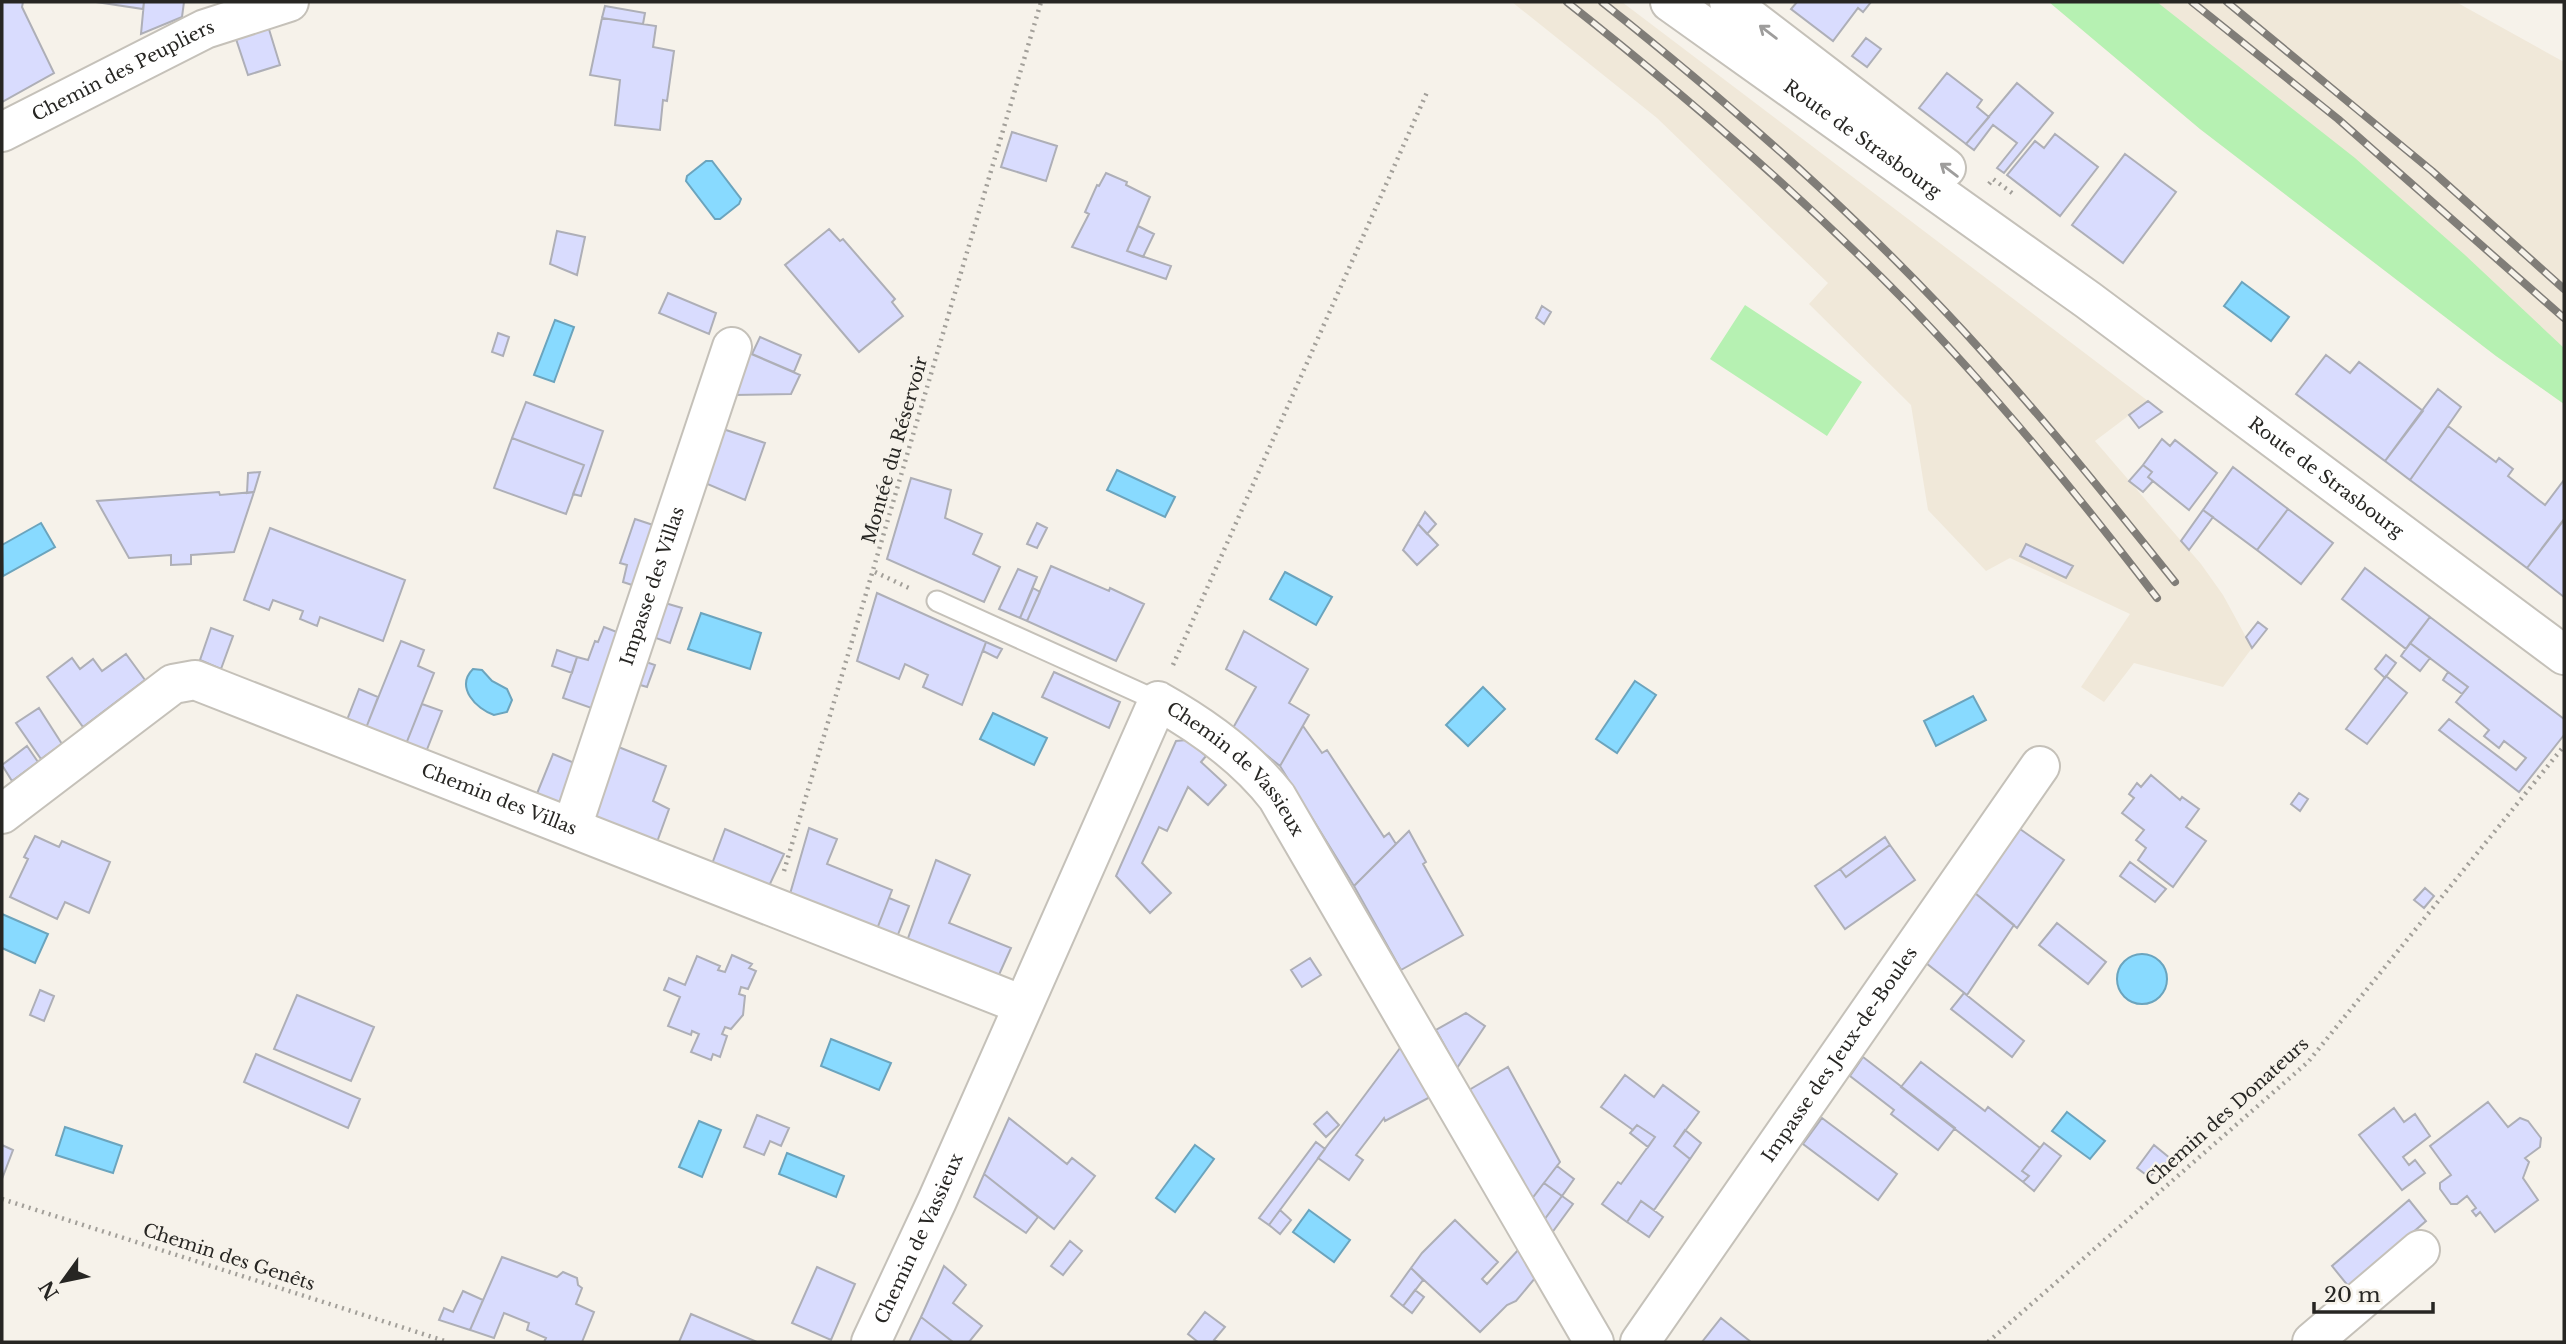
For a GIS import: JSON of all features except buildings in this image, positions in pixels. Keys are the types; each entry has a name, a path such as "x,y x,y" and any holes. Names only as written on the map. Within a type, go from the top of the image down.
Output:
{"street":[{"name":"Chemin des Peupliers","path":"2,132 205,29 289,2"},
{"name":"Route de Strasbourg","path":"1670,2 2088,300 2564,655"},
{"name":"Route de Strasbourg","path":"1729,2 1961,180 2088,300"},
{"name":"Impasse des Villas","path":"572,827 732,347"},
{"name":"Chemin des Villas","path":"2,814 173,684 195,680 774,905 1023,1005"},
{"name":"Chemin de Vassieux","path":"871,1342 1158,701 1193,721 1259,776 1277,797 1594,1342"},
{"name":"Impasse des Jeux-de-Boules","path":"1640,1342 2040,766"},
{"path":"2312,1342 2420,1250"}],"lane":[{"path":"937,601 1158,701"}],"path":[{"name":"Montée du Réservoir","path":"774,905 1041,2"},
{"path":"1158,701 1428,90"},
{"path":"874,571 937,601"},
{"name":"Chemin des Donateurs","path":"1988,1342 2308,1062 2564,746"},
{"name":"Chemin des Genêts","path":"2,1199 448,1342"}],"shaded area":[{"path":"1512,2 1622,2 2148,401 2095,441 2201,564 2223,595 2252,648 2223,687 2134,663 2104,702 2081,687 2130,614 2010,558 1986,571 1928,510 1911,405 1809,304 1828,283 1657,118"},
{"path":"2049,2 2456,2 2564,62 2564,404 2496,356 2200,129"}],"green space":[{"path":"2049,2 2157,2 2355,158 2465,255 2564,348 2564,404 2496,356 2200,129"},
{"path":"1745,305 1862,382 1827,436 1710,359"}],"water":[{"path":"706,161 712,161 741,199 739,204 720,219 715,219 686,181 687,176"},
{"path":"2242,282 2289,317 2271,341 2224,306"},
{"path":"555,320 574,327 554,382 534,375"},
{"path":"1117,470 1175,497 1165,517 1107,490"},
{"path":"41,523 55,547 3,576 2,545"},
{"path":"1285,572 1332,597 1316,625 1270,599"},
{"path":"701,613 761,633 750,669 688,649"},
{"path":"473,669 482,670 492,681 507,689 512,700 507,712 494,715 475,703 466,683"},
{"path":"1635,681 1656,695 1617,753 1596,739"},
{"path":"1483,687 1505,709 1468,746 1446,725"},
{"path":"1973,696 1986,720 1936,746 1924,721"},
{"path":"993,713 1047,738 1034,765 980,739"},
{"path":"2,914 48,934 35,963 2,948"},
{"path":"2142,954 2160,961 2167,979 2160,997 2142,1004 2124,997 2117,979 2124,961"},
{"path":"831,1039 891,1063 879,1090 821,1066"},
{"path":"2067,1112 2105,1141 2090,1159 2052,1131"},
{"path":"699,1121 721,1130 702,1177 679,1167"},
{"path":"65,1127 122,1146 113,1173 56,1155"},
{"path":"1195,1145 1214,1159 1175,1212 1156,1198"},
{"path":"787,1153 844,1176 836,1197 779,1174"},
{"path":"1309,1210 1350,1240 1334,1262 1293,1232"}],"railway":[{"path":"1567,2 1742,147 1907,303 2036,447 2157,598"},
{"path":"1602,2 1753,128 1898,262 2012,385 2175,582"},
{"path":"2192,2 2338,119 2564,318"},
{"path":"2227,2 2432,171 2564,289"}]}
